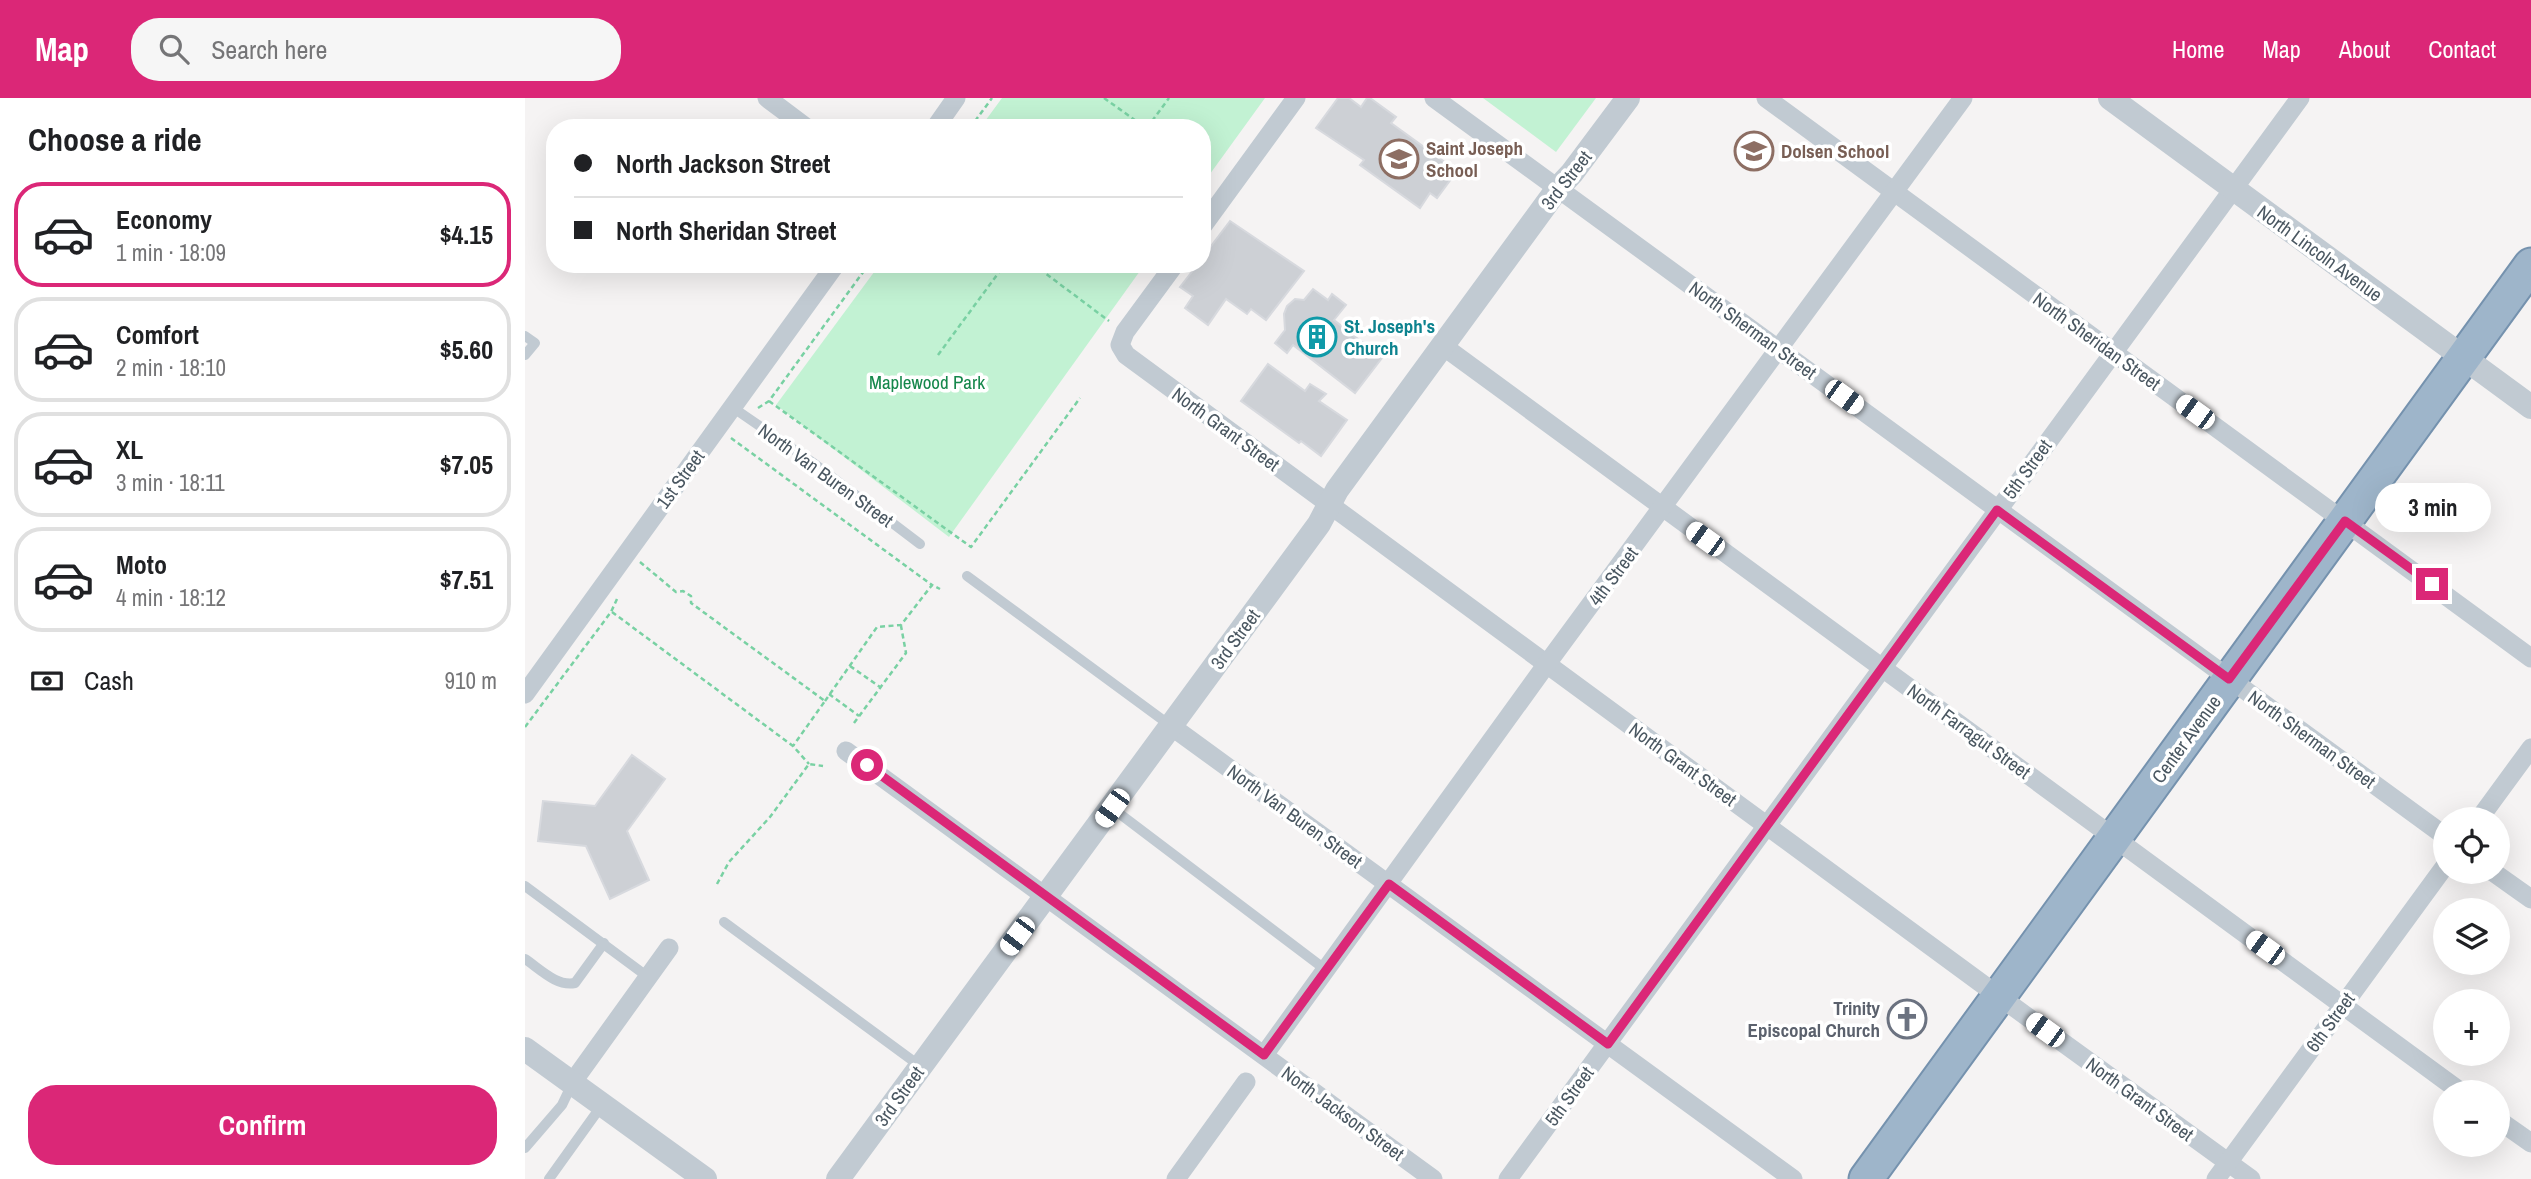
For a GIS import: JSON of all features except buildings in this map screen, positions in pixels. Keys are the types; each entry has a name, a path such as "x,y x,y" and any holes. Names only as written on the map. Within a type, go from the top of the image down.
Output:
{"highway":[{"name":"Center Avenue","path":"1866,1179 2531,265"}],"street":[{"path":"767,98 795,119"},
{"path":"941,119 956,98"},
{"path":"1211,215 1296,98"},
{"name":"North Sherman Street","path":"1434,98 2433,827"},
{"name":"3rd Street","path":"838,1179 1112,808 1330,506 1337,490 1558,188 1628,98"},
{"name":"North Sheridan Street","path":"1766,98 2531,658"},
{"name":"4th Street","path":"1264,1055 1546,665 1963,98"},
{"name":"North Lincoln Avenue","path":"2110,98 2531,407"},
{"name":"5th Street","path":"1508,1179 2300,98"},
{"name":"1st Street","path":"525,694 740,412 830,273"},
{"name":"North Grant Street","path":"1168,273 1125,332 1120,345 1126,355 2251,1179"},
{"name":"North Farragut Street","path":"1443,346 2445,1080"},
{"name":"North Van Buren Street","path":"1171,726 1793,1179"},
{"path":"2488,807 2531,748"},
{"name":"North Jackson Street","path":"846,751 1433,1179"},
{"name":"6th Street","path":"2215,1179 2433,882"},
{"path":"2510,884 2531,899"},
{"path":"572,1083 669,948"},
{"path":"525,1049 705,1179"},
{"path":"1175,1179 1246,1082"},
{"path":"2510,1128 2531,1143"}],"lane":[{"path":"525,335 535,343 525,355"},
{"name":"North Van Buren Street","path":"740,412 813,462 920,544"},
{"name":"North Van Buren Street","path":"967,576 1171,726"},
{"path":"1112,808 1327,970"},
{"path":"525,886 648,977"},
{"path":"724,922 920,1066"},
{"path":"525,959 566,985 575,983 604,943"},
{"path":"525,1148 562,1105 572,1083"},
{"path":"549,1179 603,1105"}],"path":[{"path":"977,119 992,98"},
{"path":"1104,98 1134,119"},
{"path":"1154,119 1169,98"},
{"path":"862,273 769,401 740,412 730,438 940,589"},
{"path":"938,355 998,273"},
{"path":"1045,273 1109,321"},
{"path":"769,401 971,547 1080,398"},
{"path":"640,562 676,592 683,591 691,596 691,603 825,701"},
{"path":"854,723 906,653 901,625 932,585"},
{"path":"525,727 611,612 618,598"},
{"path":"611,612 793,746 809,764 823,766"},
{"path":"793,746 877,626 901,625"},
{"path":"850,666 880,687"},
{"path":"829,694 859,716"},
{"path":"716,884 729,862 770,817 809,764"}],"green space":[{"path":"1002,98 1265,98 1211,173 1211,119 987,119"},
{"path":"1483,98 1596,98 1556,152"},
{"name":"Maplewood Park","path":"873,273 1139,273 949,537 776,405"}],"place":[{"name":"Dolsen School","path":"1754,151"},
{"name":"Saint Joseph School","path":"1399,159"},
{"name":"St. Joseph's Church","path":"1317,337"},
{"name":"Trinity Episcopal Church","path":"1907,1019"}],"route":[{"path":"867,765 1264,1055 1389,884 1608,1044 1997,510 2229,679 2345,521 2432,584"}]}
